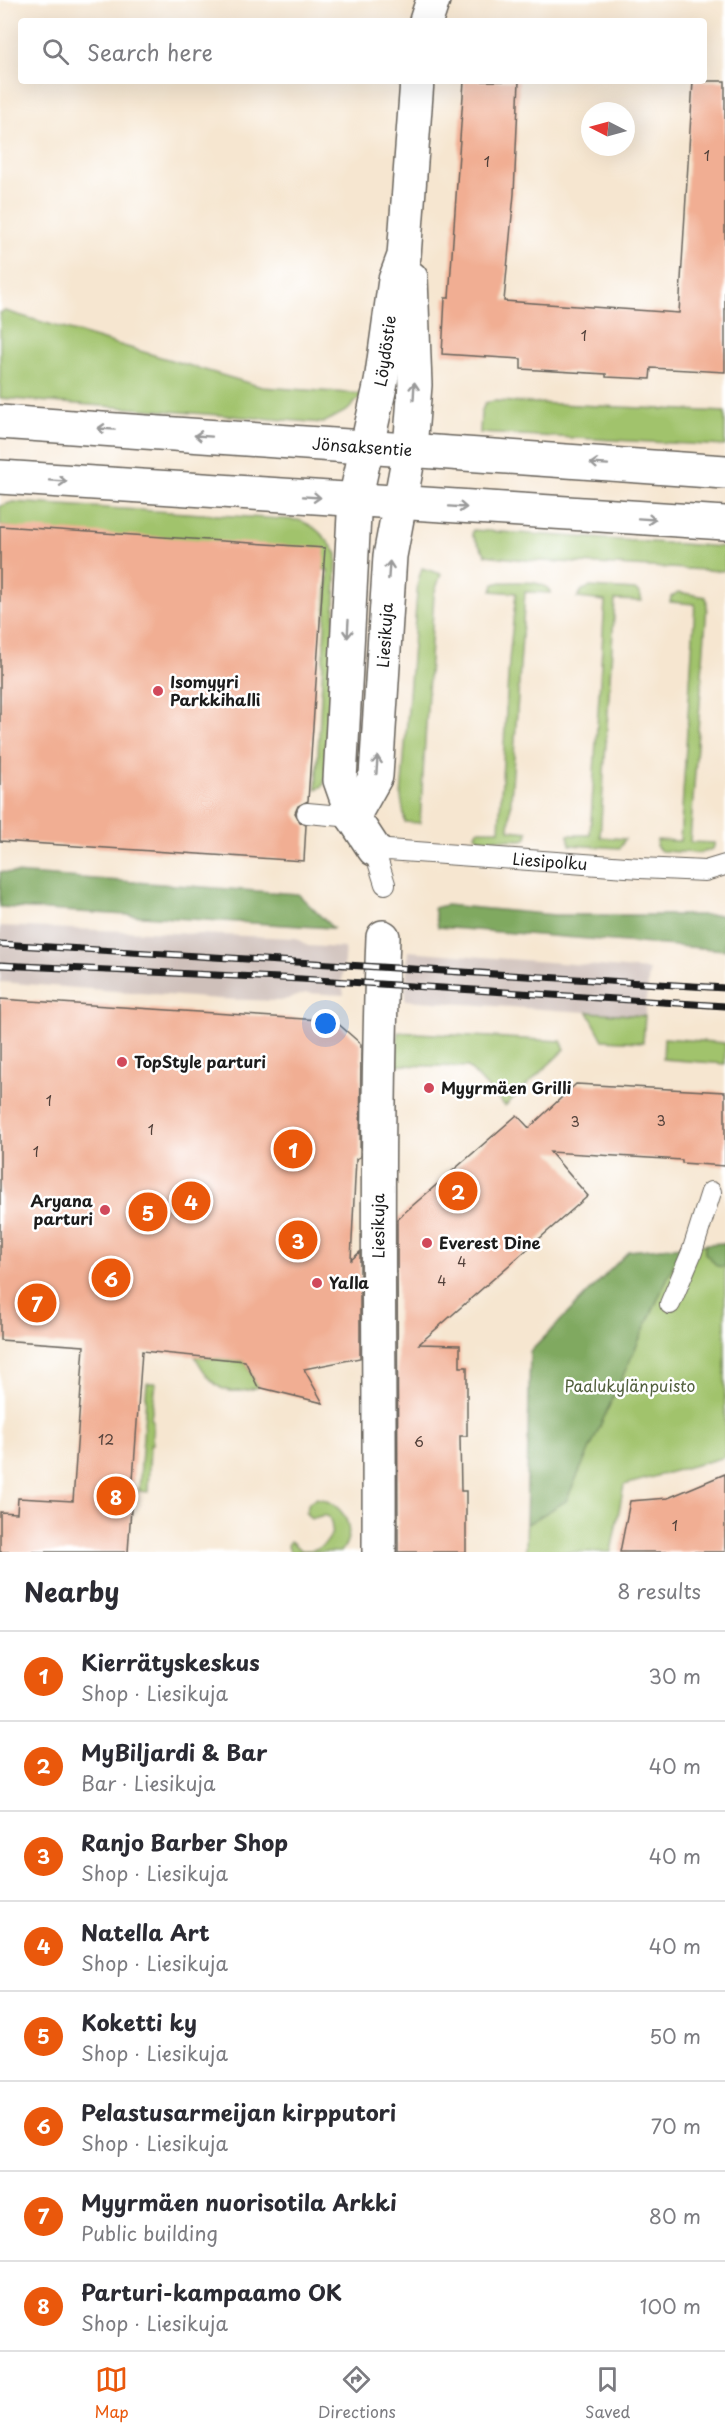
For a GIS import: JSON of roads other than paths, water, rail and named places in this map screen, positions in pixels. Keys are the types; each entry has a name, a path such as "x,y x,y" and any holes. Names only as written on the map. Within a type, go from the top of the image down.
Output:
{"street":[{"path":"427,18 433,0"},
{"name":"Löydöstie","path":"366,446 381,382 395,280 404,256 417,84"},
{"name":"Löydöstie","path":"404,256 411,277 414,373 410,449"},
{"name":"Jönsaksentie","path":"0,422 725,472"},
{"path":"366,446 355,500 340,780 353,817 374,849"},
{"name":"Liesikuja","path":"353,817 376,776 390,556 410,449"},
{"path":"0,477 725,523"},
{"name":"Liesikuja","path":"379,1552 380,1080 383,937"}],"lane":[{"path":"307,813 353,817"},
{"path":"374,849 385,884"},
{"name":"Liesipolku","path":"374,849 705,871 725,865"},
{"path":"670,1304 692,1252 711,1192"}],"railway":[{"path":"0,944 725,988"},
{"path":"0,965 301,979 725,1006"}],"place":[{"name":"Isomyyri Parkkihalli","path":"158,691"},
{"name":"TopStyle parturi","path":"122,1062"},
{"name":"Myyrmäen Grilli","path":"429,1088"},
{"name":"Kierrätyskeskus","path":"293,1149"},
{"name":"MyBiljardi & Bar","path":"458,1191"},
{"name":"Natella Art","path":"191,1201"},
{"name":"Aryana parturi","path":"105,1210"},
{"name":"Koketti ky","path":"148,1212"},
{"name":"Ranjo Barber Shop","path":"298,1240"},
{"name":"Everest Dine","path":"427,1243"},
{"name":"Pelastusarmeijan kirpputori","path":"111,1278"},
{"name":"Yalla","path":"317,1283"},
{"name":"Myyrmäen nuorisotila Arkki","path":"37,1303"},
{"name":"Parturi-kampaamo OK","path":"116,1496"}],"park label":[{"name":"Paalukylänpuisto","path":"630,1386"}]}
